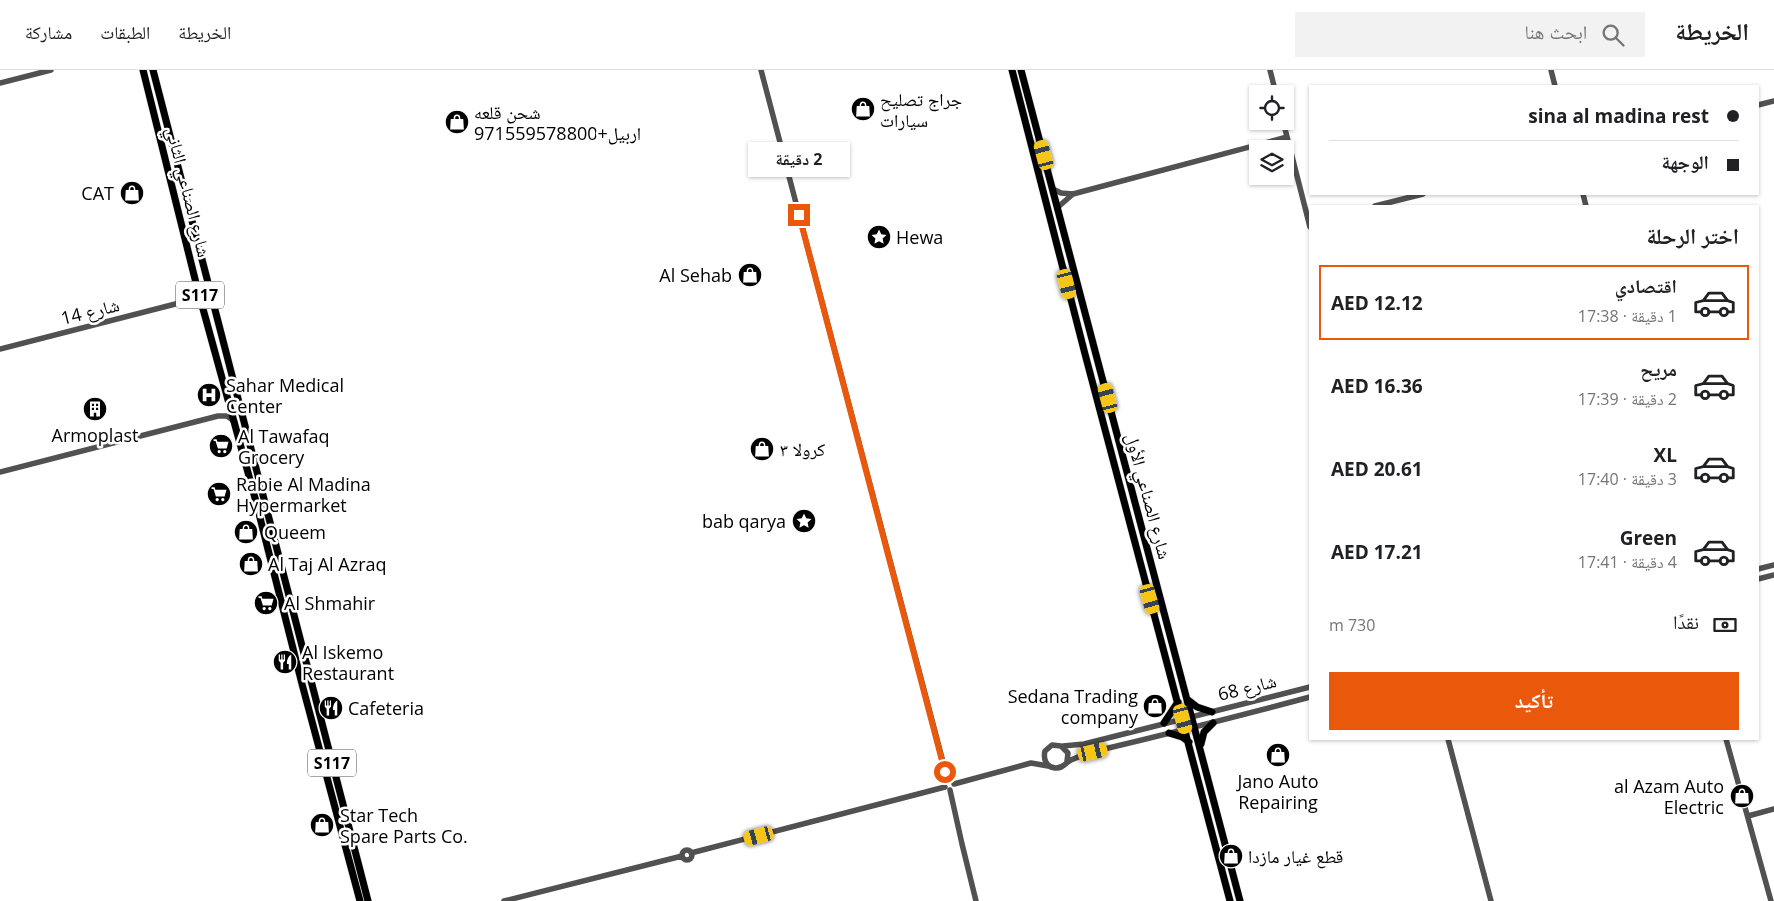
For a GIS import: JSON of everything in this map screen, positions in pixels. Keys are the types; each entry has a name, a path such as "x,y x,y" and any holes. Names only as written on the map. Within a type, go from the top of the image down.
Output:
{"main road":[{"name":"شارع الصناعي الثاني","path":"143,70 202,306 235,422 360,901"},
{"name":"شارع الصناعي الثاني","path":"153,70 368,901"},
{"name":"شارع الصناعي الأول","path":"1012,70 1230,901"},
{"name":"شارع الصناعي الأول","path":"1021,70 1240,901"},
{"path":"1188,700 1197,707 1212,712"},
{"path":"1164,724 1178,702"},
{"path":"1200,747 1204,732 1213,723"},
{"path":"1168,734 1182,737 1189,742"}],"street":[{"path":"0,83 51,70"},
{"path":"760,70 949,785 976,901"},
{"path":"1270,70 1274,85"},
{"path":"1551,70 1555,85"},
{"path":"1759,105 1774,101"},
{"path":"1285,130 1309,221"},
{"path":"1053,189 1061,193 1073,194 1287,137"},
{"path":"1058,206 1073,194"},
{"path":"1379,205 1418,195"},
{"path":"188,301 194,295 197,286"},
{"path":"188,301 202,306"},
{"name":"شارع 14","path":"0,350 188,301"},
{"path":"218,416 230,404"},
{"path":"0,472 218,416 227,416 235,422"},
{"path":"1759,570 1774,565"},
{"path":"1759,579 1774,574"},
{"name":"شارع 68","path":"1063,746 1084,744 1309,686"},
{"name":"شارع 68","path":"1067,761 1087,753 1186,730 1309,697"},
{"path":"1448,740 1491,901"},
{"path":"1726,740 1771,901"},
{"path":"504,901 682,856 688,859 692,853 1031,763 1057,768 1065,765 1068,753 1063,746 1052,745 1031,763"},
{"path":"1045,751 1044,759 1049,766"},
{"path":"1746,812 1774,809"},
{"path":"1746,812 1760,812"},
{"path":"1750,825 1760,812"}],"place":[{"name":"جراج تصليح سيارات","path":"863,109"},
{"name":"شحن قلعه اربيل+971559578800","path":"457,122"},
{"name":"CAT","path":"132,193"},
{"name":"Hewa","path":"879,237"},
{"name":"Al Sehab","path":"750,275"},
{"name":"Sahar Medical Center","path":"209,395"},
{"name":"Armoplast","path":"95,409"},
{"name":"Al Tawafaq Grocery","path":"221,446"},
{"name":"كرولا ٣","path":"762,449"},
{"name":"Rabie Al Madina Hypermarket","path":"219,494"},
{"name":"bab qarya","path":"804,521"},
{"name":"Queem","path":"246,532"},
{"name":"Al Taj Al Azraq","path":"251,564"},
{"name":"Al Shmahir","path":"266,603"},
{"name":"Al Iskemo Restaurant","path":"285,662"},
{"name":"Sedana Trading company","path":"1155,706"},
{"name":"Cafeteria","path":"331,708"},
{"name":"Jano Auto Repairing","path":"1278,755"},
{"name":"al Azam Auto Electric","path":"1742,796"},
{"name":"Star Tech Spare Parts Co.","path":"322,825"},
{"name":"قطع غيار مازدا","path":"1231,856"}],"route":[{"path":"799,215 945,772"}]}
